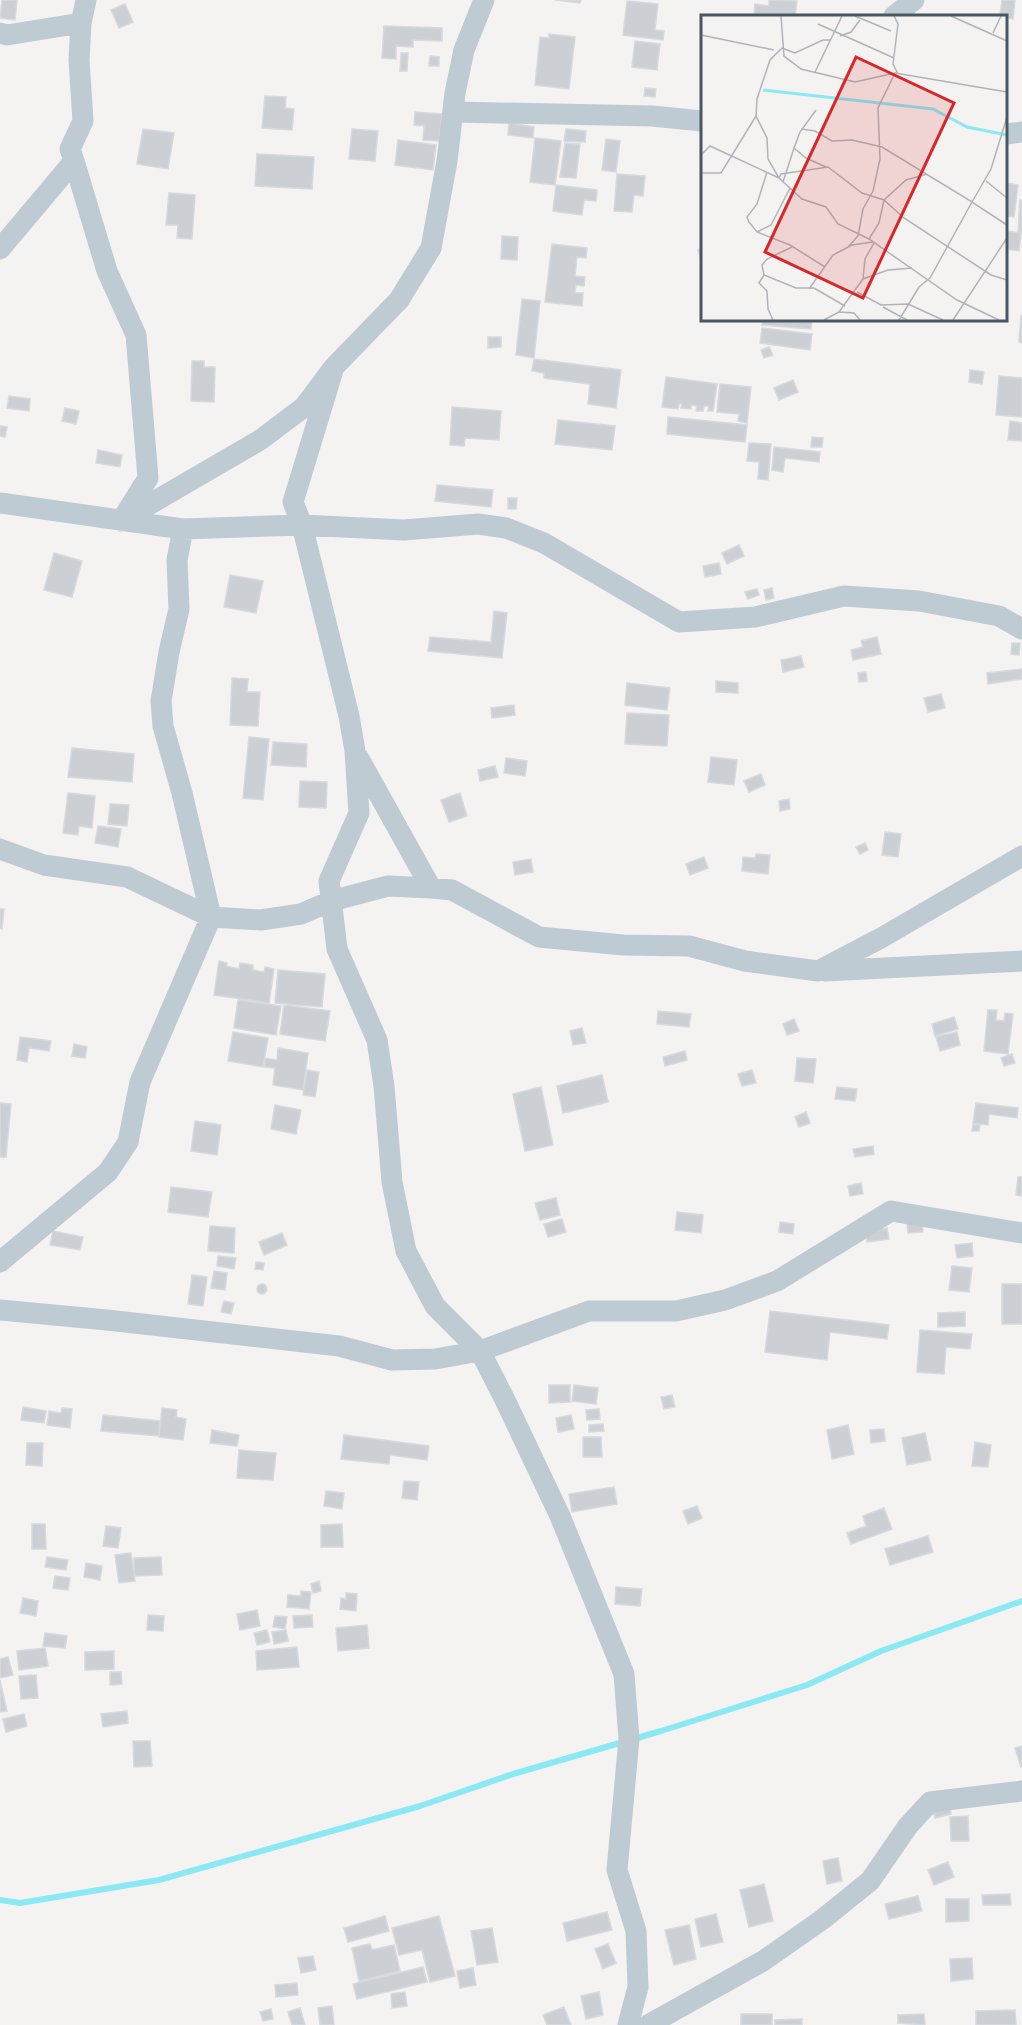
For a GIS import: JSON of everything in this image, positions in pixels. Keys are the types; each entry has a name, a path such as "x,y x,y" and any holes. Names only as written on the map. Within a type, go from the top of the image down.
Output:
{"street":[{"path":"86,0 81,23 79,60 82,121 70,149 107,270 136,336 148,478 121,521"},
{"path":"121,521 260,441 304,407 334,367 399,300 431,248 447,161 455,93 464,50 484,0"},
{"path":"895,15 914,0"},
{"path":"0,33 7,35 81,23"},
{"path":"454,112 652,116 701,122"},
{"path":"1007,134 1022,132"},
{"path":"0,249 74,161"},
{"path":"334,367 293,502 302,525 350,717 355,751 359,813 329,880 337,949 377,1040 384,1086 392,1182 406,1251 435,1306 480,1351 560,1516 624,1674 629,1739 617,1870 636,1931 638,1987 628,2025"},
{"path":"0,503 183,529 302,525 404,530 478,524 506,528 544,543 679,622 755,617 844,596 919,601 999,616 1022,629"},
{"path":"0,1262 108,1172 128,1142 140,1082 211,917 182,793 163,726 161,701 179,609 177,560 183,529"},
{"path":"355,751 431,888"},
{"path":"0,849 44,865 127,877 211,917 261,920 301,914 331,901 388,886 431,888 452,890 539,938 622,945 689,946 745,961 818,971 1022,962"},
{"path":"818,971 881,939 1022,856"},
{"path":"0,1310 339,1346 392,1360 435,1359 480,1351 589,1311 676,1311 725,1300 777,1281 891,1211 1022,1233"},
{"path":"648,2025 763,1960 823,1919 870,1881 908,1826 930,1802 1022,1791"}],"building":[{"path":"2,0 17,0 15,20 0,18"},
{"path":"555,0 581,0 580,3"},
{"path":"769,0 797,1 795,15 754,15 755,4 769,6"},
{"path":"1002,0 1015,0 1013,19 1007,18 1007,15 1000,15"},
{"path":"627,1 658,4 655,30 664,31 663,40 623,35"},
{"path":"125,4 133,22 119,28 111,10"},
{"path":"384,26 442,28 442,41 413,40 413,47 396,46 396,59 382,58"},
{"path":"549,34 575,37 569,89 535,85 540,37 549,38"},
{"path":"635,41 660,44 657,70 632,67"},
{"path":"401,53 408,53 407,71 400,71"},
{"path":"430,56 439,57 439,66 429,66"},
{"path":"645,88 656,89 655,97 644,96"},
{"path":"265,96 286,97 285,108 294,109 292,130 262,128"},
{"path":"415,112 442,114 439,141 423,140 424,126 414,125"},
{"path":"509,123 534,127 533,138 508,135"},
{"path":"143,129 174,133 168,169 137,164"},
{"path":"352,129 378,131 375,161 349,159"},
{"path":"566,129 586,131 585,142 564,141"},
{"path":"535,138 561,141 555,185 530,182"},
{"path":"606,139 620,141 616,172 602,170"},
{"path":"398,140 436,145 433,170 395,165"},
{"path":"565,143 580,144 576,178 560,177"},
{"path":"257,154 314,157 312,189 255,186"},
{"path":"617,174 645,176 643,196 634,195 632,212 614,211"},
{"path":"1007,183 1018,185 1014,217 1007,216"},
{"path":"556,185 597,190 596,201 584,200 582,215 553,211"},
{"path":"169,193 195,195 192,239 177,238 178,225 166,225"},
{"path":"1020,200 1022,200 1022,232 1018,232"},
{"path":"1007,231 1021,233 1019,251 1007,249"},
{"path":"502,236 518,237 517,260 501,259"},
{"path":"552,244 587,248 586,258 577,257 575,276 585,277 584,286 576,285 575,293 583,293 582,306 545,302"},
{"path":"522,299 540,301 534,358 516,355"},
{"path":"1022,316 1022,343 1019,342"},
{"path":"763,321 812,321 811,329 762,325"},
{"path":"762,328 812,334 810,350 760,343"},
{"path":"488,337 501,337 501,347 488,348"},
{"path":"769,347 773,355 764,358 761,350"},
{"path":"534,359 621,370 616,408 588,404 590,384 544,378 544,373 532,371"},
{"path":"192,361 204,361 204,367 215,367 214,402 191,401"},
{"path":"970,370 984,372 982,384 969,382"},
{"path":"999,376 1022,378 1022,417 996,415"},
{"path":"666,377 717,384 713,411 708,411 709,406 704,406 703,411 696,411 697,406 691,405 691,409 681,408 682,404 679,404 678,409 662,407"},
{"path":"793,380 798,392 779,400 774,388"},
{"path":"720,384 751,387 747,423 738,421 739,414 717,412"},
{"path":"9,396 30,399 29,411 7,408"},
{"path":"452,407 501,411 499,440 465,438 464,446 450,445"},
{"path":"65,408 79,411 76,424 62,421"},
{"path":"668,417 747,425 745,442 667,434"},
{"path":"558,420 615,426 612,450 555,444"},
{"path":"1010,421 1022,423 1022,441 1008,440"},
{"path":"0,426 7,427 5,437 0,436"},
{"path":"812,437 823,438 822,447 811,447"},
{"path":"749,443 771,444 768,480 758,479 759,462 747,461"},
{"path":"774,447 820,452 819,462 785,458 783,472 772,470"},
{"path":"98,450 122,455 120,467 96,463"},
{"path":"437,485 493,490 491,507 435,501"},
{"path":"508,498 517,498 516,509 508,509"},
{"path":"739,545 744,556 727,564 722,553"},
{"path":"54,553 82,561 72,597 44,590"},
{"path":"719,563 721,574 705,577 703,566"},
{"path":"230,575 263,581 256,613 224,607"},
{"path":"772,588 774,598 766,600 764,590"},
{"path":"757,589 759,595 748,599 745,592"},
{"path":"494,611 507,613 502,658 428,651 430,637 491,642"},
{"path":"877,637 881,654 853,660 851,650 863,647 861,641"},
{"path":"1012,643 1020,643 1019,655 1011,654"},
{"path":"801,656 804,667 783,672 781,660"},
{"path":"1022,669 1022,679 988,684 987,673"},
{"path":"866,672 867,681 859,682 858,673"},
{"path":"232,678 248,679 247,692 260,692 258,726 230,725"},
{"path":"716,681 738,683 738,693 716,692"},
{"path":"627,683 670,688 667,710 625,705"},
{"path":"941,694 945,708 928,712 924,698"},
{"path":"514,705 515,715 492,718 491,708"},
{"path":"627,713 669,715 667,746 625,744"},
{"path":"249,737 269,739 263,800 243,798"},
{"path":"273,742 307,744 306,767 271,765"},
{"path":"72,748 134,754 132,782 68,777"},
{"path":"711,757 737,760 734,785 708,782"},
{"path":"506,758 527,761 525,776 504,773"},
{"path":"495,766 498,777 480,781 478,770"},
{"path":"761,774 765,785 749,792 744,781"},
{"path":"300,781 327,782 326,808 299,807"},
{"path":"68,793 95,796 92,828 79,826 78,835 63,833"},
{"path":"460,793 467,816 449,822 441,800"},
{"path":"789,799 790,809 780,811 779,801"},
{"path":"110,804 129,805 127,826 108,824"},
{"path":"98,826 121,829 118,847 95,843"},
{"path":"885,832 901,834 898,857 882,855"},
{"path":"865,843 868,850 860,854 856,847"},
{"path":"756,854 770,855 768,874 742,871 743,857 755,858"},
{"path":"704,857 708,868 690,875 686,864"},
{"path":"531,859 533,872 515,875 513,862"},
{"path":"0,909 4,909 2,929 0,928"},
{"path":"219,961 227,963 226,966 239,969 240,963 253,965 253,970 264,972 265,967 274,969 269,1003 214,995"},
{"path":"278,970 325,974 322,1007 275,1003"},
{"path":"238,1000 281,1006 276,1035 234,1028"},
{"path":"284,1005 330,1011 325,1041 280,1034"},
{"path":"988,1010 997,1010 996,1020 1004,1021 1005,1013 1013,1014 1008,1054 984,1051"},
{"path":"658,1011 691,1014 689,1027 657,1024"},
{"path":"954,1017 958,1029 935,1036 932,1024"},
{"path":"794,1019 799,1031 787,1035 783,1024"},
{"path":"582,1028 586,1043 573,1045 570,1031"},
{"path":"233,1032 268,1038 263,1067 228,1061"},
{"path":"957,1032 960,1045 940,1051 936,1037"},
{"path":"20,1037 51,1041 49,1051 29,1048 27,1062 17,1060"},
{"path":"74,1044 87,1047 85,1058 72,1056"},
{"path":"278,1048 308,1053 303,1090 273,1085 275,1068 264,1067 265,1058 277,1060"},
{"path":"685,1051 687,1060 665,1066 663,1057"},
{"path":"1012,1054 1015,1063 1004,1066 1001,1058"},
{"path":"797,1058 816,1059 813,1083 795,1081"},
{"path":"307,1070 319,1072 315,1097 303,1095"},
{"path":"752,1070 756,1083 742,1086 738,1074"},
{"path":"602,1075 608,1102 563,1113 557,1086"},
{"path":"541,1087 553,1145 525,1151 513,1094"},
{"path":"837,1087 857,1089 855,1101 835,1099"},
{"path":"0,1103 11,1104 6,1157 0,1157"},
{"path":"976,1103 1018,1108 1017,1118 989,1114 988,1125 973,1123"},
{"path":"275,1105 301,1110 296,1134 271,1129"},
{"path":"806,1112 810,1123 799,1127 795,1117"},
{"path":"195,1121 221,1125 217,1155 191,1151"},
{"path":"973,1125 980,1125 979,1131 972,1131"},
{"path":"873,1146 874,1154 855,1157 853,1149"},
{"path":"1018,1177 1022,1177 1022,1196 1016,1195"},
{"path":"861,1183 863,1194 850,1196 848,1186"},
{"path":"171,1187 212,1192 208,1217 168,1212"},
{"path":"556,1198 560,1215 540,1220 535,1203"},
{"path":"677,1212 703,1215 701,1233 675,1230"},
{"path":"562,1219 566,1232 548,1237 544,1224"},
{"path":"922,1219 923,1232 908,1233 907,1220"},
{"path":"780,1222 794,1224 793,1234 779,1232"},
{"path":"210,1226 235,1228 234,1253 208,1251"},
{"path":"887,1228 889,1239 867,1242 866,1233"},
{"path":"53,1231 83,1237 80,1250 50,1245"},
{"path":"282,1233 287,1245 264,1255 259,1242"},
{"path":"972,1243 973,1256 957,1258 955,1245"},
{"path":"218,1256 236,1258 234,1269 217,1266"},
{"path":"256,1262 264,1263 263,1270 255,1269"},
{"path":"952,1266 972,1268 969,1292 949,1290"},
{"path":"214,1271 227,1273 225,1290 211,1288"},
{"path":"192,1275 207,1277 203,1306 188,1304"},
{"path":"262,1284 267,1289 262,1294 257,1289"},
{"path":"1002,1284 1022,1284 1022,1324 1002,1324"},
{"path":"224,1301 234,1303 231,1314 221,1312"},
{"path":"770,1311 889,1325 887,1339 830,1332 827,1360 765,1352"},
{"path":"965,1312 965,1326 938,1327 938,1313"},
{"path":"920,1330 972,1334 970,1349 946,1347 944,1374 917,1372"},
{"path":"549,1385 570,1385 570,1402 549,1403"},
{"path":"574,1385 598,1388 596,1404 572,1401"},
{"path":"672,1395 675,1407 664,1409 661,1397"},
{"path":"23,1407 46,1411 44,1423 21,1420"},
{"path":"62,1408 72,1409 70,1428 47,1425 49,1411 61,1413"},
{"path":"162,1408 177,1410 176,1417 186,1419 183,1440 159,1437"},
{"path":"599,1409 600,1419 587,1420 586,1410"},
{"path":"103,1415 160,1421 159,1436 101,1431"},
{"path":"571,1415 574,1429 558,1432 556,1418"},
{"path":"603,1424 604,1431 589,1432 589,1425"},
{"path":"848,1425 854,1454 832,1459 827,1430"},
{"path":"884,1429 885,1441 871,1443 870,1430"},
{"path":"212,1430 239,1435 237,1446 210,1443"},
{"path":"925,1433 931,1460 907,1465 902,1438"},
{"path":"344,1435 429,1446 427,1460 390,1455 389,1464 341,1459"},
{"path":"583,1437 601,1437 602,1457 583,1457"},
{"path":"975,1442 991,1445 988,1467 972,1466"},
{"path":"27,1443 43,1443 42,1466 26,1465"},
{"path":"239,1450 276,1453 273,1480 237,1478"},
{"path":"404,1481 419,1482 417,1500 402,1498"},
{"path":"614,1487 617,1504 572,1512 569,1494"},
{"path":"326,1491 344,1493 342,1509 324,1506"},
{"path":"697,1506 702,1518 688,1524 683,1511"},
{"path":"884,1508 892,1529 851,1544 847,1533 866,1526 863,1516"},
{"path":"32,1524 45,1524 46,1549 32,1549"},
{"path":"342,1524 343,1547 321,1547 321,1525"},
{"path":"106,1526 121,1528 118,1548 103,1546"},
{"path":"928,1536 933,1552 890,1565 885,1549"},
{"path":"131,1553 135,1581 119,1583 115,1555"},
{"path":"47,1557 68,1560 66,1570 45,1567"},
{"path":"161,1557 162,1575 134,1576 134,1558"},
{"path":"86,1563 102,1566 100,1580 84,1577"},
{"path":"55,1576 70,1578 68,1590 53,1588"},
{"path":"319,1581 321,1591 313,1593 311,1584"},
{"path":"616,1587 642,1589 640,1606 615,1604"},
{"path":"301,1591 311,1592 309,1609 287,1607 288,1595 301,1596"},
{"path":"346,1593 357,1594 356,1611 340,1609 341,1598 346,1599"},
{"path":"23,1598 38,1601 36,1616 20,1613"},
{"path":"257,1610 260,1626 240,1630 237,1614"},
{"path":"148,1615 164,1616 163,1631 147,1630"},
{"path":"312,1615 313,1627 294,1628 293,1616"},
{"path":"275,1616 287,1617 285,1629 273,1627"},
{"path":"367,1625 369,1648 338,1651 336,1628"},
{"path":"267,1630 270,1642 257,1645 254,1633"},
{"path":"286,1630 288,1641 274,1644 272,1632"},
{"path":"45,1633 67,1636 65,1648 43,1646"},
{"path":"297,1647 299,1667 257,1670 256,1651"},
{"path":"45,1648 48,1666 19,1670 17,1651"},
{"path":"114,1651 114,1669 85,1670 85,1652"},
{"path":"8,1657 13,1675 0,1678 0,1659"},
{"path":"110,1672 121,1672 122,1684 110,1685"},
{"path":"36,1675 38,1698 21,1699 19,1676"},
{"path":"0,1680 7,1711 0,1712"},
{"path":"127,1711 128,1723 103,1727 101,1714"},
{"path":"24,1714 27,1726 6,1732 3,1719"},
{"path":"133,1741 150,1741 152,1766 134,1767"},
{"path":"1022,1746 1022,1766 1021,1767 1015,1748"},
{"path":"949,1803 951,1814 935,1818 932,1807"},
{"path":"968,1816 969,1841 951,1841 950,1817"},
{"path":"838,1858 842,1881 827,1884 823,1861"},
{"path":"948,1862 954,1877 934,1885 928,1870"},
{"path":"764,1884 773,1921 749,1927 740,1890"},
{"path":"1010,1894 1011,1905 983,1905 982,1895"},
{"path":"918,1896 922,1911 889,1919 885,1904"},
{"path":"946,1899 969,1899 969,1921 946,1922"},
{"path":"607,1912 612,1930 567,1941 563,1923"},
{"path":"716,1914 723,1942 701,1947 695,1919"},
{"path":"385,1916 389,1931 348,1942 344,1928"},
{"path":"439,1916 455,1976 430,1982 422,1950 399,1955 392,1928"},
{"path":"689,1925 696,1959 674,1965 665,1930"},
{"path":"492,1928 498,1962 477,1965 471,1931"},
{"path":"370,1944 372,1950 394,1945 400,1971 359,1981 352,1948"},
{"path":"608,1944 616,1963 603,1969 595,1949"},
{"path":"313,1956 316,1970 301,1973 298,1958"},
{"path":"972,1958 973,1979 951,1981 950,1959"},
{"path":"423,1967 427,1982 357,1999 353,1984"},
{"path":"473,1968 476,1985 460,1988 457,1971"},
{"path":"297,1983 298,1995 276,1997 275,1985"},
{"path":"405,1992 407,2006 392,2008 391,1994"},
{"path":"599,1992 603,2015 586,2019 581,1996"},
{"path":"332,2006 334,2025 320,2025 318,2008"},
{"path":"564,2007 571,2025 547,2025 543,2015"},
{"path":"300,2008 305,2025 292,2025 288,2012"},
{"path":"271,2009 273,2019 263,2021 260,2012"},
{"path":"1015,2010 1016,2025 976,2025 976,2011"},
{"path":"741,2014 772,2014 772,2025 741,2025"},
{"path":"924,2014 925,2025 898,2023 898,2015"},
{"path":"802,2019 802,2025 775,2025 775,2020"}],"waterway":[{"path":"0,1900 20,1903 159,1880 420,1806 513,1774 807,1685 881,1651 1022,1601"}]}
